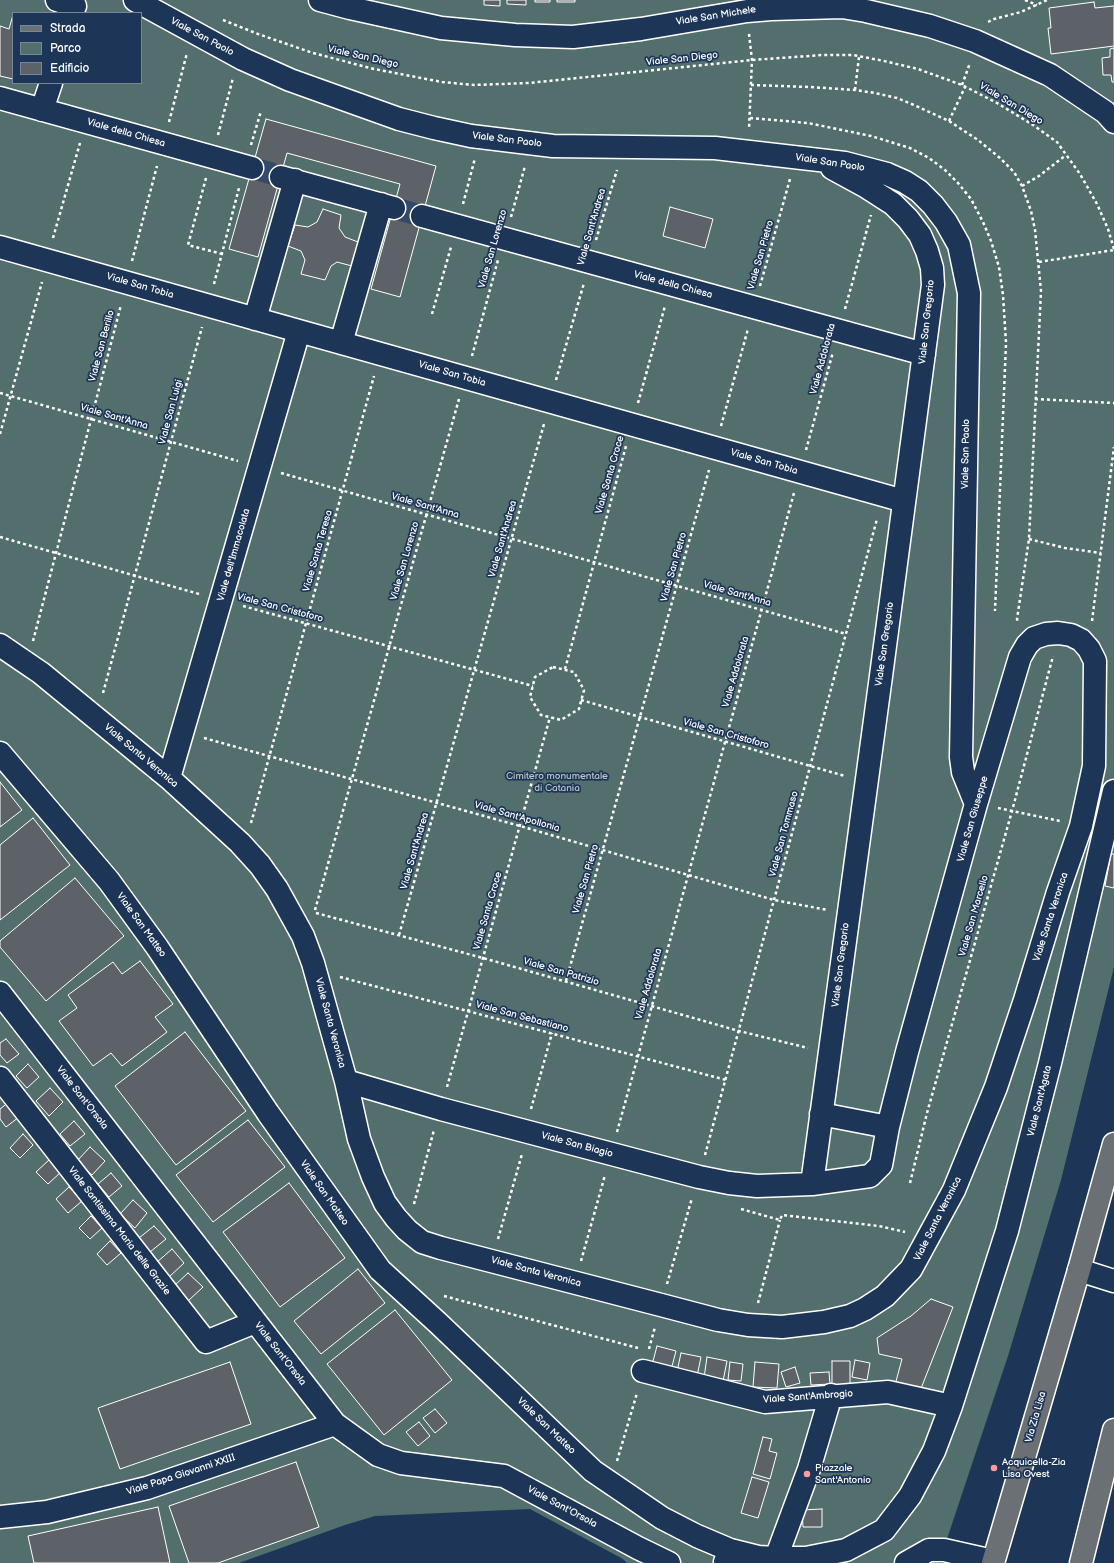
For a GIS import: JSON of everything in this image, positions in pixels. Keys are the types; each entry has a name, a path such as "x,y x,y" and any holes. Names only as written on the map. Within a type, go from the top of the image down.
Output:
{"main road":[{"name":"Via Zia Lisa","path":"993,1562 1079,1270 1114,1144"},
{"path":"1080,1563 1114,1430"}],"street":[{"name":"Viale San Paolo","path":"135,0 243,59 290,80 399,119 471,136 531,144 553,146 715,148 845,163 887,174 905,182 919,191 933,205 946,222 959,245 970,293 961,757 963,772 976,804"},
{"name":"Viale San Michele","path":"320,0 441,28 515,36 573,37 641,29 747,11 842,7 930,26 975,41 1050,75 1105,112 1114,122"},
{"path":"42,110 51,84"},
{"name":"Viale della Chiesa","path":"0,98 248,167"},
{"name":"Viale San Gregorio","path":"806,158 858,182 893,204 908,219 920,235 932,268 933,285 812,1184"},
{"path":"256,319 288,178 387,206 341,343"},
{"name":"Viale della Chiesa","path":"422,216 924,354"},
{"name":"Viale San Tobia","path":"0,247 904,501"},
{"name":"Viale dell'Immacolata","path":"169,778 299,331"},
{"name":"Viale San Giuseppe","path":"812,1184 870,1176 881,1165 888,1127 976,804 1020,657 1027,645 1034,638 1046,634 1058,633 1071,635 1080,640 1089,649"},
{"name":"Viale Santa Veronica","path":"0,646 41,673 169,778 237,840 260,865 287,905 303,936 315,970 346,1081 360,1139 373,1177 385,1203 407,1230 422,1242 718,1320 753,1325 789,1326 824,1322 850,1316 866,1309 885,1296 911,1269 954,1190 996,1087 1025,1000 1058,892 1081,826"},
{"path":"1089,649 1095,661 1094,766 1081,826 1109,832"},
{"name":"Viale San Matteo","path":"0,753 109,880 157,947 268,1113 380,1270 438,1323 593,1471 662,1518 697,1536 727,1556 776,1558"},
{"name":"Viale Sant'Agata","path":"776,1558 806,1558 846,1550 884,1530 913,1490 934,1451 951,1406 1007,1231 1109,832 1114,791"},
{"name":"Viale Sant'Orsola","path":"0,993 335,1424 378,1455 401,1463 504,1476 669,1563"},
{"name":"Viale Santissima Maria delle Grazie","path":"0,1078 206,1342 255,1322"},
{"name":"Viale San Biagio","path":"346,1081 440,1109 525,1131 608,1164 696,1186 729,1183 758,1186 812,1184"},
{"path":"821,1114 888,1127"},
{"path":"1079,1270 1114,1281"},
{"name":"Viale Sant'Ambrogio","path":"646,1361 765,1402 831,1395 888,1392 951,1406"},
{"path":"776,1558 810,1469 831,1395"},
{"name":"Viale Papa Giovanni XXIII","path":"0,1517 47,1512 148,1488 335,1424"},
{"path":"906,1563 929,1550 944,1550 993,1562"}],"path":[{"path":"1025,0 1037,5"},
{"path":"975,41 984,24 994,19 1021,12 1047,0"},
{"path":"747,11 752,60 749,151"},
{"name":"Viale San Diego","path":"222,20 313,53 382,70 442,82 474,85 529,83 752,60 808,56 859,57 918,69 965,87 997,103 1057,142 1080,174 1097,204 1108,229 1114,249"},
{"name":"Viale San Berillo","path":"27,664 192,32"},
{"path":"855,90 859,57"},
{"path":"949,122 965,87"},
{"name":"Viale San Luigi","path":"96,718 208,305 248,167 261,111"},
{"name":"Viale San Lorenzo","path":"315,912 531,144"},
{"name":"Viale Sant'Andrea","path":"399,935 617,169 617,146"},
{"path":"1022,186 1039,176 1066,154"},
{"name":"Viale San Pietro","path":"566,982 754,307 806,158"},
{"name":"Viale Addolorata","path":"574,1282 877,194"},
{"path":"1039,262 1114,249"},
{"name":"Viale Santa Croce","path":"565,669 671,284"},
{"name":"Viale Santa Teresa","path":"237,840 250,824 381,354"},
{"name":"Viale Sant'Anna","path":"0,393 846,634"},
{"path":"1035,400 1114,403"},
{"path":"1089,649 1114,447"},
{"name":"Viale San Tommaso","path":"661,1305 726,1080 884,495"},
{"name":"Viale San Cristoforo","path":"0,537 533,686"},
{"path":"1028,539 1065,548 1101,553"},
{"name":"Viale San Marcello","path":"910,1183 927,1113 1012,811 1053,654"},
{"path":"553,667 565,669 574,672 584,690 579,709 561,720 541,715 530,697 535,677 553,667"},
{"name":"Viale San Cristoforo","path":"581,700 866,783"},
{"name":"Viale Santa Croce","path":"440,1109 550,717"},
{"name":"Viale Sant'Apollonia","path":"182,732 520,826 774,900 848,914"},
{"path":"976,804 1081,826"},
{"name":"Viale San Patrizio","path":"287,905 483,958 738,1031 830,1053"},
{"name":"Viale San Sebastiano","path":"315,970 726,1080"},
{"path":"525,1131 552,1033"},
{"path":"407,1230 434,1131"},
{"path":"492,1261 522,1153"},
{"path":"753,1325 780,1220"},
{"path":"441,1295 646,1361"},
{"path":"611,1484 651,1343"}],"green space":[{"name":"Cimitero monumentale di Catania","path":"0,0 1114,0 1114,967 1061,1180 1008,1356 939,1563 627,1563 623,1559 530,1509 375,1516 345,1525 239,1563 0,1563"}],"building":[{"path":"484,0 500,0 500,6 484,5"},
{"path":"507,0 526,0 526,5 507,4"},
{"path":"535,0 550,0 550,2 535,2"},
{"path":"557,0 575,0 575,2 557,2"},
{"path":"1094,2 1095,8 1114,6 1114,46 1051,54 1048,28 1051,28 1049,8"},
{"path":"12,18 12,79 0,76 0,26 9,29"},
{"path":"1114,48 1114,82 1112,82 1111,75 1103,75 1102,58 1110,57 1110,49"},
{"path":"266,119 436,166 400,297 371,289 400,184 287,153 258,257 229,249"},
{"path":"670,207 713,219 705,248 663,236"},
{"path":"323,209 341,215 339,228 345,237 358,242 352,266 337,262 331,266 325,280 301,274 305,260 301,251 288,246 295,225 308,227 317,222"},
{"path":"0,782 22,810 0,827"},
{"path":"33,818 70,865 0,920 0,845"},
{"path":"1111,854 1114,854 1114,888 1105,886"},
{"path":"75,878 124,936 46,1001 0,947 0,941"},
{"path":"140,961 173,1004 155,1017 167,1032 122,1066 111,1053 93,1066 59,1021 77,1008 68,995 113,962 122,974"},
{"path":"185,1032 246,1111 176,1165 115,1086"},
{"path":"6,1039 19,1054 7,1063 0,1055 0,1043"},
{"path":"28,1064 39,1077 27,1088 16,1076"},
{"path":"50,1088 63,1102 49,1116 36,1101"},
{"path":"9,1102 19,1117 6,1127 0,1119 0,1109"},
{"path":"248,1120 285,1167 213,1222 176,1175"},
{"path":"74,1121 85,1134 70,1146 60,1134"},
{"path":"23,1134 33,1145 20,1158 10,1148"},
{"path":"90,1147 105,1161 92,1175 77,1161"},
{"path":"49,1160 61,1172 48,1184 36,1172"},
{"path":"111,1173 122,1186 109,1197 98,1184"},
{"path":"289,1183 345,1258 280,1307 223,1232"},
{"path":"69,1187 82,1201 68,1213 56,1199"},
{"path":"133,1200 147,1213 135,1228 120,1214"},
{"path":"91,1216 102,1228 90,1239 79,1228"},
{"path":"154,1226 166,1239 150,1252 139,1238"},
{"path":"110,1241 121,1253 107,1265 97,1254"},
{"path":"172,1249 184,1263 169,1277 156,1263"},
{"path":"358,1269 385,1303 321,1354 294,1321"},
{"path":"188,1273 203,1287 188,1301 174,1286"},
{"path":"931,1299 953,1307 920,1391 895,1385 902,1359 879,1354 877,1338 911,1316"},
{"path":"395,1310 452,1380 384,1435 327,1364"},
{"path":"657,1346 676,1351 671,1370 652,1365"},
{"path":"681,1353 701,1357 697,1376 677,1372"},
{"path":"707,1357 727,1361 723,1381 704,1378"},
{"path":"855,1360 870,1363 867,1380 852,1377"},
{"path":"832,1361 850,1361 850,1385 832,1385"},
{"path":"230,1362 251,1424 120,1469 98,1408"},
{"path":"730,1362 743,1364 741,1381 728,1380"},
{"path":"755,1362 779,1364 777,1388 753,1387"},
{"path":"795,1367 800,1383 786,1387 781,1372"},
{"path":"829,1372 830,1384 811,1385 810,1373"},
{"path":"435,1409 447,1423 435,1433 423,1418"},
{"path":"419,1422 430,1436 418,1446 406,1432"},
{"path":"763,1437 772,1439 769,1451 777,1453 770,1479 753,1474"},
{"path":"296,1462 319,1527 218,1563 189,1563 169,1506"},
{"path":"752,1477 769,1482 758,1518 741,1513"},
{"path":"158,1507 170,1563 34,1563 28,1536"},
{"path":"822,1509 822,1527 803,1527 802,1510"}],"tunnel":[{"path":"252,168 281,176"},
{"path":"394,208 422,216"}],"place":[{"name":"Acquicella-Zia Lisa Ovest","path":"994,1468"},
{"name":"Piazzale Sant'Antonio","path":"807,1474"}]}
